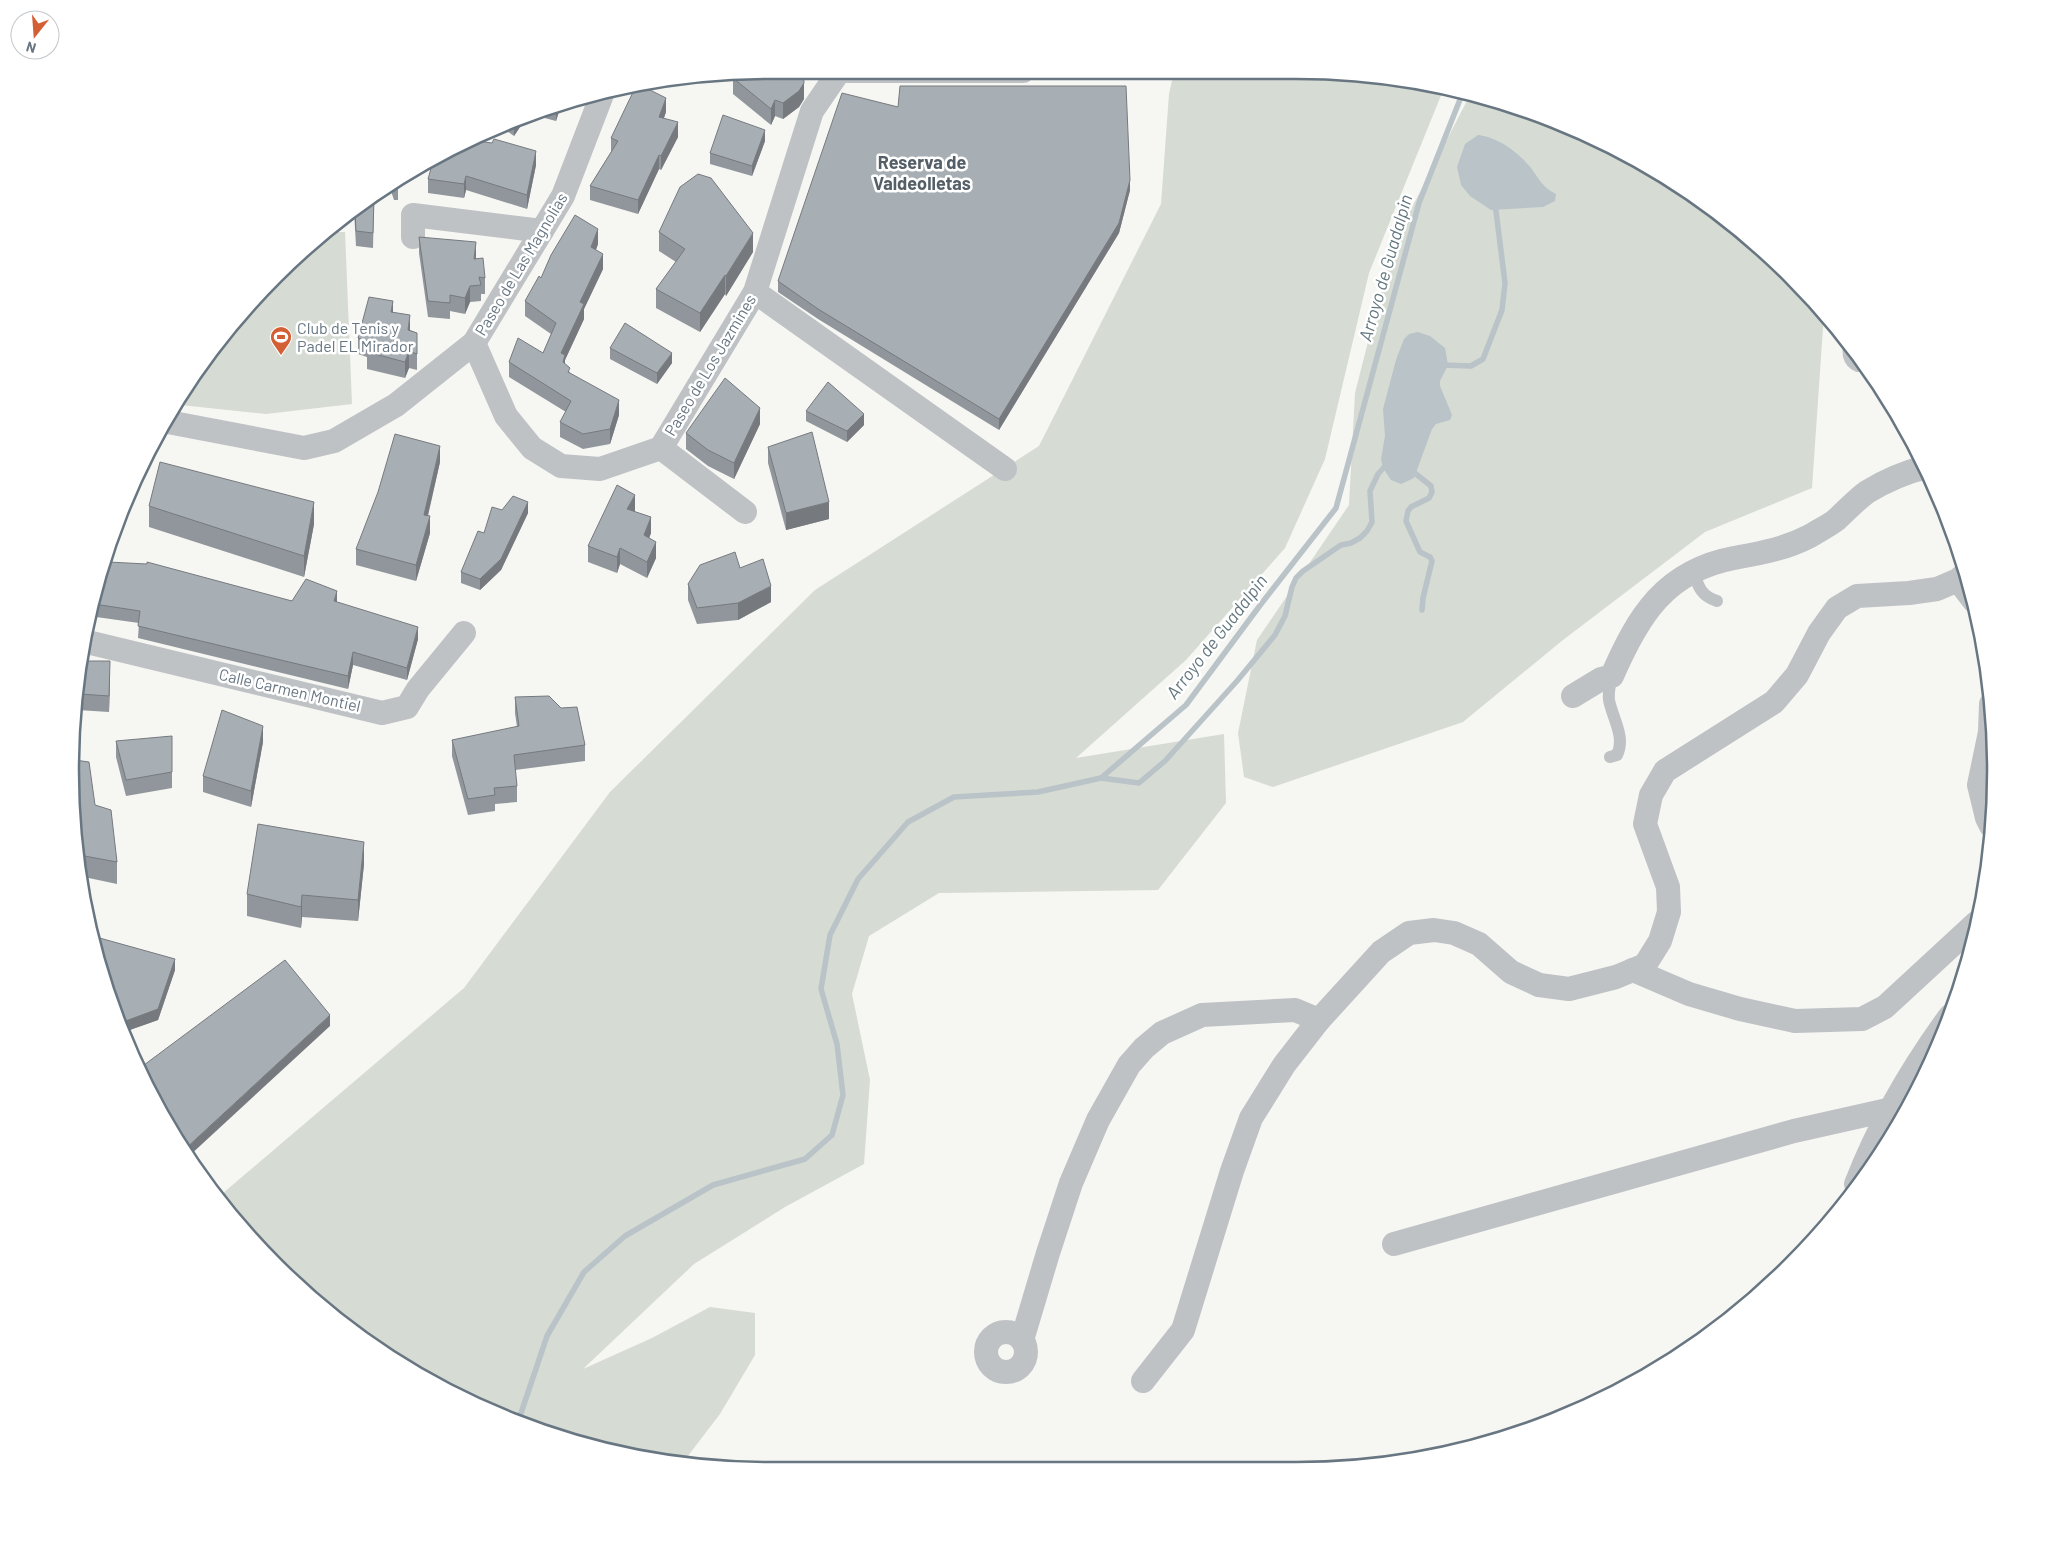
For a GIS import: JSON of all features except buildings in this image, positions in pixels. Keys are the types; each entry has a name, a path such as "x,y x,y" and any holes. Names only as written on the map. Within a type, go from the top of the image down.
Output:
{"street":[{"name":"Paseo de Los Jazmines","path":"474,343 506,416 532,448 561,466 600,469 661,448 755,292 812,111 834,79"},
{"name":"Paseo de Las Magnolias","path":"172,423 304,448 334,441 396,405 474,343 563,196 600,100"},
{"path":"413,237 413,215 542,231"},
{"path":"755,292 1005,469"},
{"path":"661,448 745,512"},
{"path":"1573,696 1618,671 1627,641 1653,602 1671,584 1693,571 1732,558 1762,554 1795,542 1834,522 1867,493 1910,471 1918,469"},
{"path":"1144,1381 1183,1330 1232,1171 1251,1118 1284,1065 1319,1020 1381,952 1409,933 1434,930 1454,933 1479,944 1511,972 1539,985 1569,988 1616,977 1645,965 1660,941 1669,912 1668,887 1645,824 1651,795 1665,771 1774,702 1797,675 1819,633 1837,608 1857,596 1909,593 1937,589 1960,577"},
{"name":"Calle Carmen Montiel","path":"91,642 382,713 407,707 418,689 464,634"},
{"path":"1986,814 1979,785 1987,749"},
{"path":"1633,970 1689,994 1740,1009 1795,1021 1862,1019 1885,1007 1968,930"},
{"path":"1022,1340 1071,1183 1098,1120 1129,1065 1144,1048 1162,1033 1202,1015 1295,1010 1319,1020"},
{"path":"1863,1165 1870,1149 1892,1109 1932,1042"},
{"path":"1394,1244 1794,1131 1892,1109"}],"lane":[{"path":"1693,571 1703,594 1717,601"},
{"path":"1610,757 1617,755 1620,740 1610,701 1609,688 1618,671"}],"shaded area":[{"path":"1172,79 1296,79 1341,80 1441,95 1369,273 1325,459 1285,548 1186,660 1076,758 1224,734 1226,803 1158,890 939,893 869,936 852,994 870,1080 864,1164 785,1207 694,1264 583,1369 652,1338 710,1307 755,1313 755,1355 720,1414 687,1457 636,1449 591,1439 548,1426 506,1410 425,1370 386,1346 314,1291 250,1227 223,1193 464,988 610,792 815,590 1039,446 1161,204 1169,94"},
{"path":"1467,100 1518,115 1560,131 1641,171 1680,195 1752,250 1785,281 1823,323 1812,488 1705,532 1563,640 1463,722 1273,787 1244,777 1238,733 1257,640 1349,505 1355,393 1393,244"},
{"path":"1478,135 1500,142 1520,157 1544,186 1556,194 1555,201 1543,207 1491,210 1470,196 1461,185 1457,167 1465,144"},
{"name":"Club de Tenis y Padel EL Mirador","path":"336,232 345,232 352,404 266,414 183,405 222,349 250,314 314,250"},
{"path":"1418,332 1430,336 1445,348 1448,365 1440,381 1440,386 1452,415 1450,420 1436,424 1432,429 1414,478 1401,484 1391,480 1383,468 1381,459 1385,436 1383,409 1396,360 1404,339 1409,334"}],"waterway":[{"name":"Arroyo de Guadalpin","path":"520,1415 547,1336 584,1272 625,1236 713,1185 805,1159 832,1135 843,1095 837,1044 821,989 830,935 858,879 908,822 954,797 1038,792 1101,778 1186,705 1261,604 1336,508 1419,203 1460,99"},
{"path":"1443,365 1471,366 1483,359 1502,310 1505,283 1495,203"},
{"path":"1101,778 1139,783 1165,761 1237,681 1275,635 1285,616 1296,578 1303,571 1341,545 1351,543 1367,531 1372,522 1370,491 1378,474 1387,464"},
{"path":"1411,470 1431,486 1432,492 1429,498 1411,507 1406,521 1420,552 1430,557 1432,561 1422,610"}],"place":[{"name":"Club de Tenis y Padel EL Mirador","path":"281,356"}],"district":[{"name":"Reserva de Valdeolletas","path":"922,173"}]}
